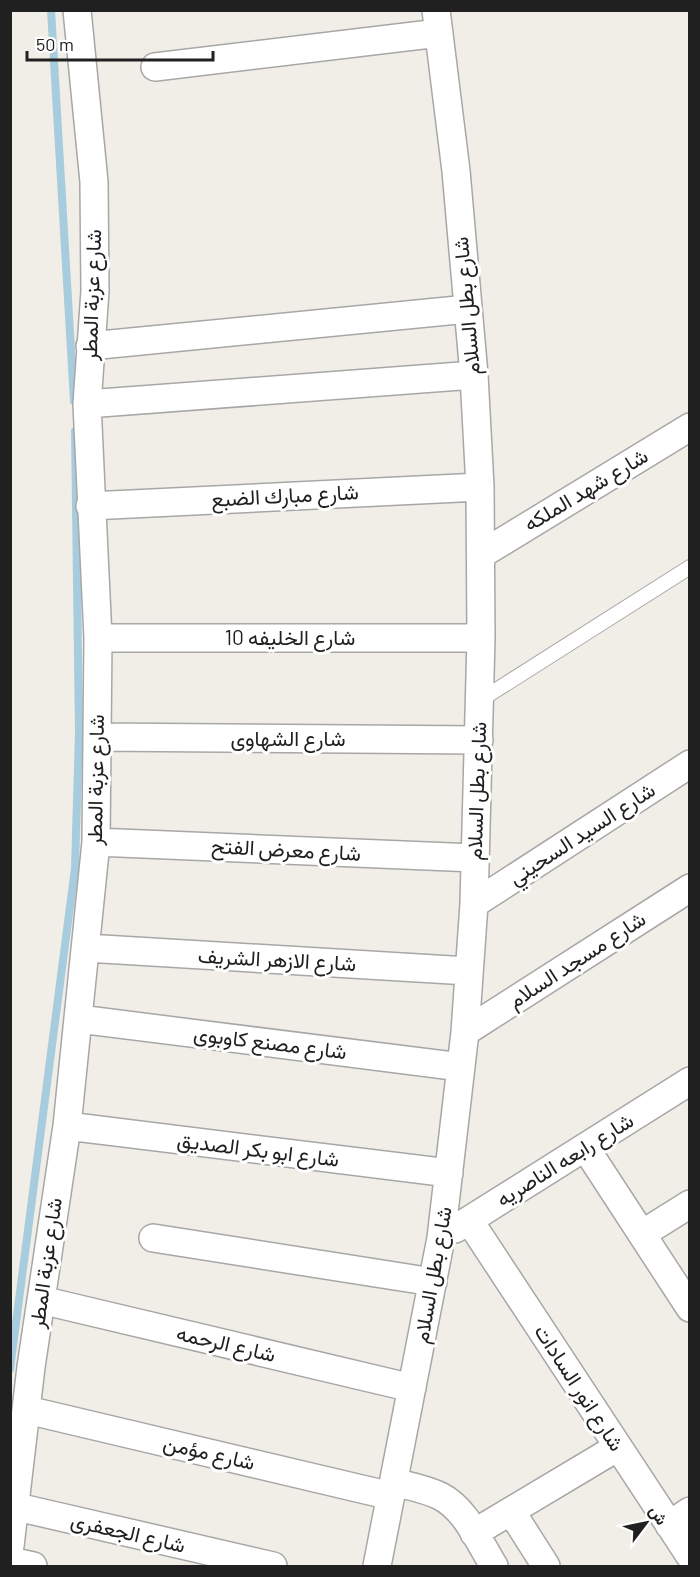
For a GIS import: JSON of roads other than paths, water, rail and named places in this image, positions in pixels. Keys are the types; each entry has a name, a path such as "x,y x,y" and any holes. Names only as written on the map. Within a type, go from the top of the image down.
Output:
{"street":[{"name":"شارع عزبة المطر","path":"10,1546 17,1507 40,1300 67,1126 96,842 98,638 87,404 95,291 94,182 77,10"},
{"path":"154,67 437,22"},
{"name":"شارع بطل السلام","path":"377,1566 441,1238 465,1032 474,904 481,638 480,487 468,309 437,22"},
{"path":"90,346 468,309"},
{"path":"87,404 474,375"},
{"name":"شارع شهد الملكه","path":"482,554 690,427"},
{"name":"شارع مبارك الضبع","path":"90,506 480,487"},
{"name":"شارع الخليفه 10","path":"98,638 481,638"},
{"name":"شارع الشهاوى","path":"98,737 478,740"},
{"name":"شارع السيد السحيني","path":"474,904 690,764"},
{"name":"شارع معرض الفتح","path":"96,842 475,858"},
{"name":"شارع مسجد السلام","path":"465,1032 690,888"},
{"name":"شارع الازهر الشريف","path":"86,948 468,971"},
{"name":"شارع مصنع كاوبوى","path":"79,1019 460,1067"},
{"name":"شارع رابعه الناصريه","path":"441,1238 690,1081"},
{"name":"شارع ابو بكر الصديق","path":"67,1126 449,1173"},
{"path":"585,1148 690,1308"},
{"path":"642,1234 690,1204"},
{"name":"شارع انور السادات","path":"469,1220 618,1447 679,1518 690,1556"},
{"path":"153,1238 433,1282"},
{"name":"شارع الرحمه","path":"40,1300 412,1388"},
{"name":"شارع مؤمن","path":"27,1410 393,1489 439,1496 462,1514 494,1566"},
{"path":"474,1533 618,1447"},
{"name":"شارع الجعفرى","path":"17,1507 273,1566"},
{"path":"511,1511 546,1566"},
{"path":"10,1561 33,1566"}],"lane":[{"path":"479,701 690,567"}],"waterway":[{"path":"51,10 74,401"},
{"path":"10,1369 75,868 79,732 75,431"}]}
